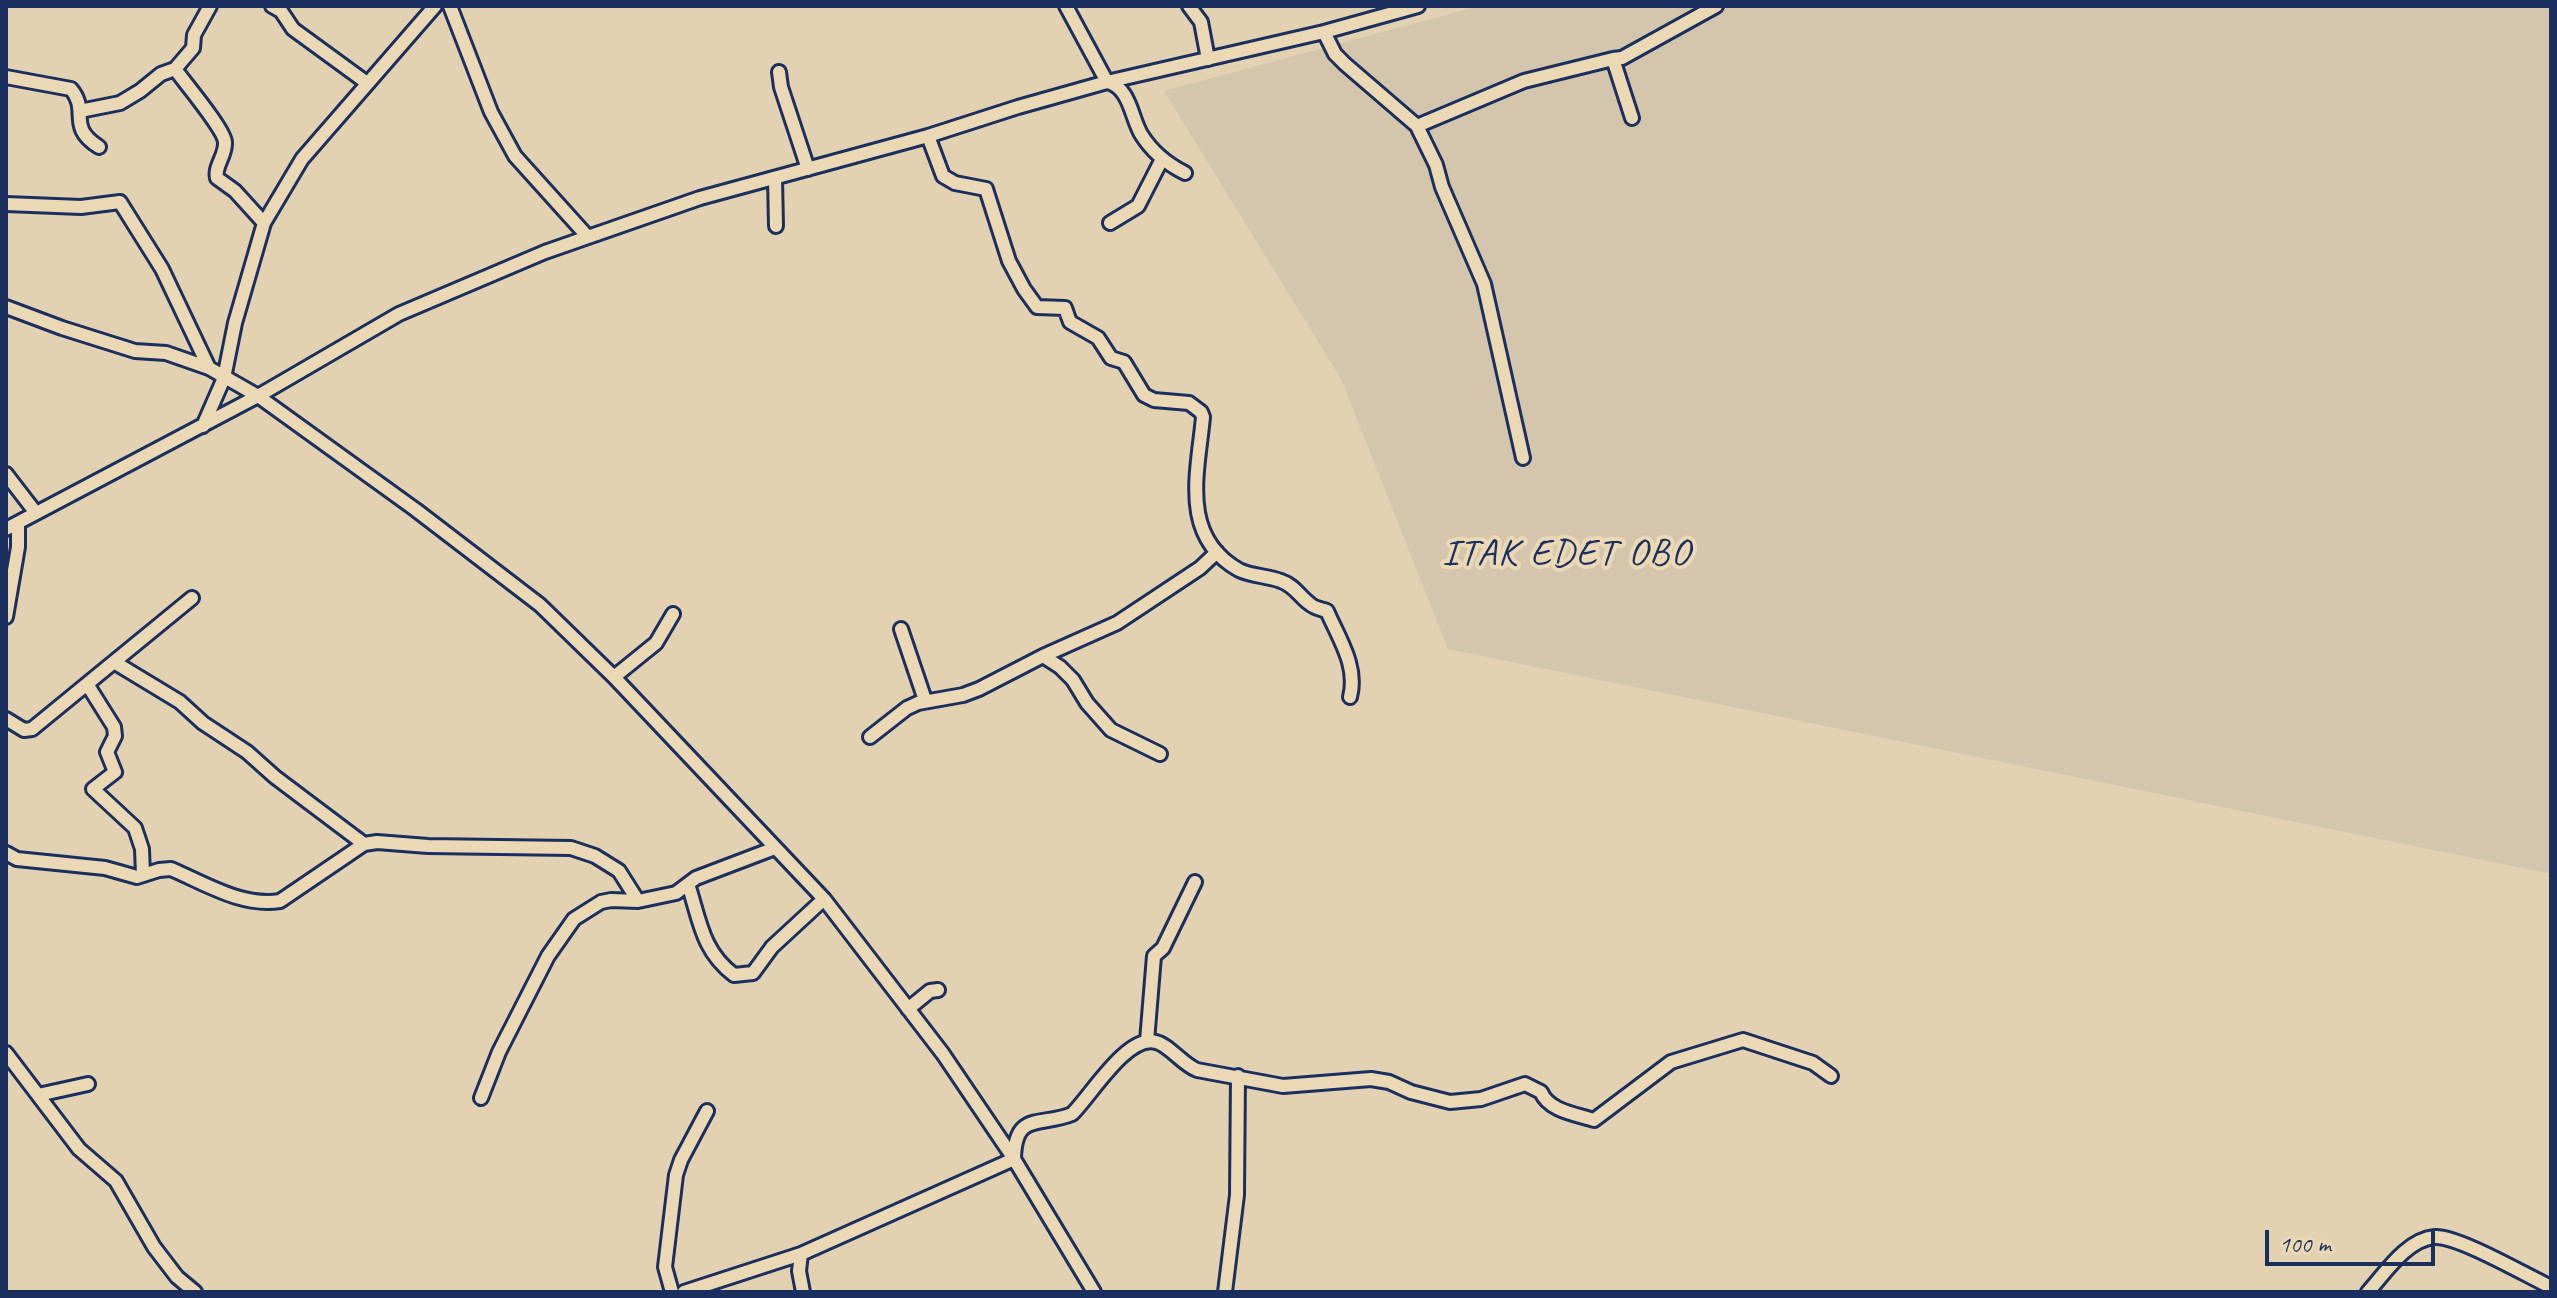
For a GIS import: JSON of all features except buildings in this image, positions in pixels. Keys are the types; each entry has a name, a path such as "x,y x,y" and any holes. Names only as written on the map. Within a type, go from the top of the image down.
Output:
{"street":[{"path":"80,111 120,103 161,74 175,69 193,48 194,35 210,6"},
{"path":"272,6 281,11 293,29 367,83"},
{"path":"203,426 224,378 235,323 264,223 302,159 435,6"},
{"path":"450,6 491,112 515,156 588,237"},
{"path":"1066,6 1107,82 1123,90 1143,137 1162,159 1185,173"},
{"path":"1189,6 1201,22 1208,59"},
{"path":"6,617 18,547 12,526 258,396 399,314 545,252 700,198 928,136 1107,82 1324,32 1418,6"},
{"path":"1417,126 1524,81 1622,58 1716,6"},
{"path":"1324,32 1335,54 1417,126 1436,165 1442,187 1484,284 1523,458"},
{"path":"1613,59 1632,118"},
{"path":"175,69 221,129 225,142 223,158 216,170 217,178 235,191 264,223"},
{"path":"779,72 808,169"},
{"path":"6,77 71,89 80,111 81,131 85,138 99,147"},
{"path":"928,136 943,176 955,183 986,189 1014,271 1037,307 1065,308 1070,322 1098,338 1108,356 1124,362 1144,395 1154,400 1189,403 1201,412 1195,501 1197,516 1217,552 1241,571 1282,581 1295,588 1311,606 1327,611 1352,668 1354,681 1350,697"},
{"path":"1110,223 1138,206 1162,159"},
{"path":"775,178 776,226"},
{"path":"6,204 81,207 120,202 162,269 209,368"},
{"path":"6,307 135,351 166,353 209,368 258,396 416,510 540,605 614,677 824,899 943,1054 1014,1159 1094,1292"},
{"path":"6,474 36,513"},
{"path":"870,737 907,708 925,700 963,695 1117,623 1200,568 1217,552"},
{"path":"6,719 24,730 32,729 192,598"},
{"path":"614,677 656,643 673,614"},
{"path":"901,629 925,700"},
{"path":"1043,656 1073,680 1087,703 1111,730 1160,754"},
{"path":"114,662 180,702 203,723 247,752 364,844"},
{"path":"87,684 114,727 115,736 107,752 115,772 93,789 135,828 142,849 143,875"},
{"path":"10,858 105,868 137,877 171,869 242,899 265,903 280,901 364,844 571,848 595,856 619,871 638,901"},
{"path":"481,1098 499,1052 548,956 574,919 601,902 621,899 638,901 676,893 696,878 775,848"},
{"path":"1147,1041 1154,956 1163,948 1195,882"},
{"path":"688,884 708,950 720,965 734,975 753,973 772,947 824,899"},
{"path":"908,1009 930,991 938,990"},
{"path":"1014,1159 1017,1136 1022,1128 1041,1119 1072,1114 1096,1083 1137,1044 1147,1041 1157,1042 1192,1068 1283,1086 1371,1079 1450,1102 1481,1099 1525,1084 1541,1092 1545,1100 1556,1108 1594,1120 1671,1062 1743,1040 1813,1063 1831,1076"},
{"path":"6,1053 79,1149 116,1181 154,1247 177,1277 195,1292"},
{"path":"1225,1292 1237,1195 1238,1076"},
{"path":"38,1095 88,1084"},
{"path":"672,1292 665,1267 676,1175 707,1111"},
{"path":"684,1292 801,1254 1014,1159"},
{"path":"2368,1292 2400,1256 2415,1245 2435,1237 2488,1256 2551,1287"},
{"path":"801,1254 799,1271 803,1292"}],"shaded area":[{"path":"1479,6 2551,6 2551,874 1448,649 1341,379 1164,91"}],"district":[{"name":"ITAK EDET OBO","path":"1567,554"}]}
